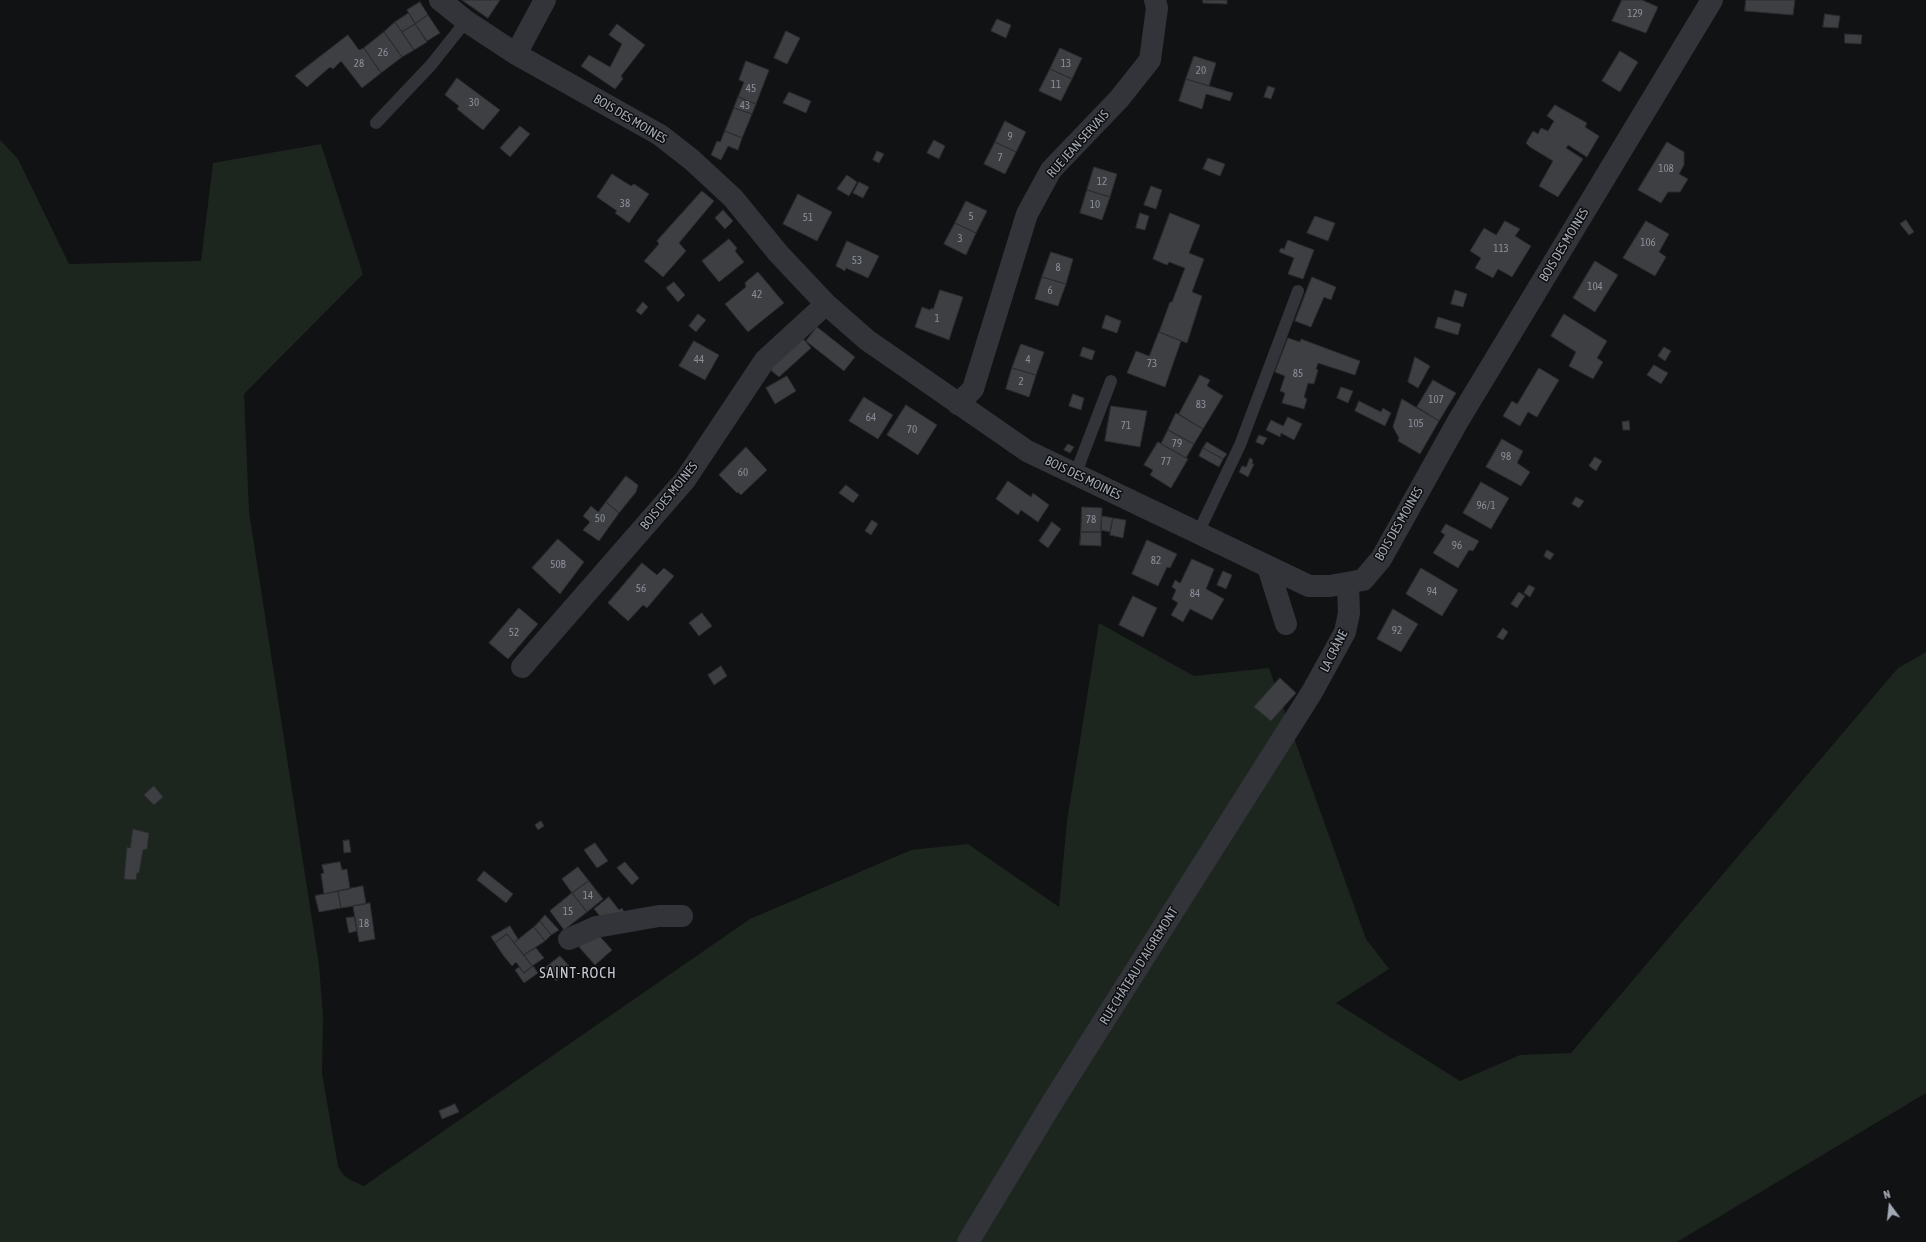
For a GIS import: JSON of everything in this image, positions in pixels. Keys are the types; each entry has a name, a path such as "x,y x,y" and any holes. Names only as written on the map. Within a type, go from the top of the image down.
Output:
{"street":[{"name":"BOIS DES MOINES","path":"440,0 466,21 516,54 660,135 692,160 733,198 778,252 826,304 867,340 1027,451 1309,586 1348,584 1363,580 1381,559 1458,421 1712,0"},
{"path":"516,54 545,0"},
{"name":"RUE JEAN SERVAIS","path":"958,404 972,389 1027,214 1051,170 1119,99 1150,60 1157,8 1155,0"},
{"name":"BOIS DES MOINES","path":"522,667 685,480 765,360 826,304"},
{"path":"1268,567 1286,624"},
{"name":"LA CRÂNE","path":"1312,692 1345,632 1349,613 1348,584"},
{"name":"RUE CHÂTEAU D'AIGREMONT","path":"968,1242 1055,1098 1312,692"},
{"path":"569,939 596,927 659,916 682,916"}],"lane":[{"path":"376,123 431,65 466,21"},
{"path":"1198,533 1240,445 1298,291"},
{"path":"1075,475 1111,382"}],"shaded area":[{"path":"0,140 18,159 69,264 201,261 213,163 321,144 363,274 244,394 249,512 319,965 323,1017 322,1073 338,1166 345,1176 364,1186 750,919 911,850 968,844 1059,907 1067,821 1099,623 1194,676 1269,668 1366,939 1389,969 1336,1003 1460,1081 1520,1055 1571,1053 1898,668 1926,652 1926,1093 1677,1242 0,1242"}],"building":[{"path":"462,0 500,0 488,18"},
{"path":"1203,0 1227,0 1227,4 1203,3"},
{"path":"1622,0 1642,0 1658,7 1646,33 1612,21"},
{"path":"1746,0 1795,0 1793,15 1745,11"},
{"path":"420,2 428,15 415,24 407,10"},
{"path":"409,13 415,24 402,32 395,22"},
{"path":"1825,14 1840,16 1838,28 1823,27"},
{"path":"428,15 440,33 427,41 415,24"},
{"path":"997,19 1011,25 1006,38 991,31"},
{"path":"395,22 414,50 402,57 384,32"},
{"path":"415,24 427,42 414,50 402,32"},
{"path":"617,24 645,45 621,76 623,79 615,89 581,66 589,55 610,67 622,44 609,35"},
{"path":"786,31 800,38 787,64 774,58"},
{"path":"384,32 402,57 381,73 364,48"},
{"path":"1845,34 1862,35 1861,44 1845,43"},
{"path":"348,35 359,50 364,48 381,73 362,88 341,61 333,69 330,67 307,87 295,76"},
{"path":"1060,48 1082,58 1072,79 1050,69"},
{"path":"1620,51 1638,62 1620,92 1602,81"},
{"path":"1194,56 1216,63 1209,86 1186,79"},
{"path":"746,61 769,70 756,104 738,97 744,82 739,80"},
{"path":"1050,69 1072,79 1061,101 1039,91"},
{"path":"457,78 500,110 483,130 457,109 459,106 445,95"},
{"path":"1186,79 1233,93 1230,101 1206,94 1202,109 1179,101"},
{"path":"1268,86 1275,88 1271,99 1264,97"},
{"path":"789,92 811,101 806,113 783,103"},
{"path":"738,97 756,104 752,114 734,108"},
{"path":"1555,105 1587,123 1585,127 1599,136 1587,157 1568,145 1566,148 1583,159 1558,197 1539,186 1553,161 1526,143 1533,131 1538,134 1541,128 1548,131 1554,121 1547,116"},
{"path":"734,108 752,114 742,138 725,131"},
{"path":"1005,121 1026,132 1016,152 995,142"},
{"path":"520,126 530,134 510,157 500,148"},
{"path":"725,131 742,138 738,150 728,146 721,160 711,155 717,141 720,142"},
{"path":"934,140 945,146 939,159 927,153"},
{"path":"995,142 1016,152 1005,174 984,164"},
{"path":"1667,142 1684,152 1684,165 1679,174 1688,179 1680,192 1668,192 1661,203 1638,190"},
{"path":"877,151 884,154 879,163 873,160"},
{"path":"1208,158 1225,164 1220,176 1203,169"},
{"path":"1094,167 1117,174 1110,197 1087,190"},
{"path":"612,174 631,186 634,184 649,194 629,223 615,213 617,211 597,197"},
{"path":"847,175 857,182 849,196 837,189"},
{"path":"859,182 869,187 863,198 853,193"},
{"path":"1151,186 1162,190 1156,209 1144,205"},
{"path":"1087,190 1110,197 1102,220 1080,213"},
{"path":"702,191 714,201 679,243 686,251 663,277 644,261 659,244 657,241"},
{"path":"798,194 832,212 817,241 783,224"},
{"path":"966,201 987,211 976,233 955,223"},
{"path":"723,210 733,221 725,229 715,218"},
{"path":"1140,213 1149,216 1145,230 1136,228"},
{"path":"1170,213 1200,225 1189,253 1204,259 1192,292 1202,296 1187,343 1159,332 1185,268 1169,262 1167,265 1153,259"},
{"path":"1315,216 1335,223 1328,241 1307,233"},
{"path":"1906,220 1914,232 1909,235 1900,224"},
{"path":"1505,221 1520,229 1515,236 1531,246 1512,277 1498,269 1493,278 1475,268 1481,258 1470,251 1484,228 1496,235"},
{"path":"1646,221 1669,234 1659,252 1666,257 1655,276 1623,258"},
{"path":"955,223 976,233 966,255 944,244"},
{"path":"729,239 737,248 735,251 744,262 719,282 702,261"},
{"path":"1288,240 1314,250 1303,279 1288,274 1294,258 1279,252 1281,248 1284,249"},
{"path":"847,241 879,256 868,278 846,268 845,271 836,266"},
{"path":"1051,252 1073,259 1066,284 1042,277"},
{"path":"1595,261 1618,275 1595,312 1573,298"},
{"path":"758,272 784,303 748,332 725,304 746,287 745,283"},
{"path":"1042,277 1066,284 1058,306 1035,299"},
{"path":"1312,277 1336,287 1331,300 1324,297 1311,327 1295,321"},
{"path":"674,282 685,295 678,302 666,288"},
{"path":"940,290 963,297 949,340 915,327 922,307 930,310 931,308 933,309"},
{"path":"1455,290 1467,294 1463,307 1451,304"},
{"path":"643,302 648,307 641,315 636,311"},
{"path":"698,314 706,320 696,332 689,326"},
{"path":"1564,314 1607,341 1597,358 1603,362 1593,379 1569,366 1576,352 1551,336"},
{"path":"1106,315 1121,321 1117,333 1102,328"},
{"path":"1438,317 1461,324 1458,335 1435,328"},
{"path":"817,327 855,357 844,371 806,341"},
{"path":"1159,332 1181,341 1165,387 1127,373 1136,351 1149,356"},
{"path":"800,335 811,348 779,377 768,368"},
{"path":"1288,338 1300,342 1301,339 1360,361 1355,375 1318,363 1316,369 1318,370 1314,384 1308,383 1304,397 1307,399 1304,409 1282,403 1285,393 1280,391 1285,376 1275,372"},
{"path":"694,341 719,355 705,380 679,366"},
{"path":"1021,344 1044,352 1036,375 1012,368"},
{"path":"1083,347 1095,351 1092,360 1080,356"},
{"path":"1664,347 1671,351 1665,361 1658,356"},
{"path":"1415,357 1430,366 1418,388 1408,382"},
{"path":"1654,365 1668,373 1661,384 1647,375"},
{"path":"1012,368 1036,375 1029,397 1006,389"},
{"path":"1539,368 1559,380 1537,417 1528,412 1520,426 1503,416 1512,401 1517,404"},
{"path":"1200,375 1210,380 1207,386 1223,396 1203,429 1179,414"},
{"path":"787,376 796,391 775,404 766,388"},
{"path":"1433,380 1456,393 1439,421 1417,407"},
{"path":"1341,387 1353,391 1348,403 1337,398"},
{"path":"1073,394 1084,398 1081,410 1069,406"},
{"path":"864,397 893,415 878,439 849,421"},
{"path":"1402,399 1439,421 1420,454 1398,441 1399,438 1393,427"},
{"path":"1359,401 1381,412 1383,408 1391,413 1385,426 1355,411"},
{"path":"906,405 937,425 918,455 887,435"},
{"path":"1111,406 1147,411 1140,447 1105,441"},
{"path":"1176,413 1203,429 1194,444 1168,430"},
{"path":"1288,417 1302,424 1294,440 1281,433 1280,437 1266,430 1271,420 1283,426"},
{"path":"1629,421 1630,430 1623,430 1622,422"},
{"path":"1168,430 1194,444 1186,458 1161,444"},
{"path":"1259,435 1267,438 1263,445 1256,442"},
{"path":"1502,439 1523,451 1517,463 1530,472 1521,486 1486,467"},
{"path":"1158,442 1188,459 1171,488 1150,475 1153,470 1144,465"},
{"path":"1207,442 1227,454 1223,459 1203,448"},
{"path":"1068,444 1074,447 1070,453 1064,450"},
{"path":"746,447 767,470 741,495 738,492 737,493 719,475"},
{"path":"1203,448 1223,459 1219,467 1199,456"},
{"path":"1595,457 1602,461 1596,471 1589,466"},
{"path":"1250,458 1253,460 1252,464 1254,464 1248,477 1239,472 1242,466 1246,467"},
{"path":"626,476 638,485 636,492 619,513 606,502"},
{"path":"1008,481 1031,497 1033,493 1049,505 1038,522 1021,510 1018,515 996,499"},
{"path":"1481,482 1509,498 1491,529 1463,513"},
{"path":"846,485 859,495 853,503 839,493"},
{"path":"1576,497 1584,501 1579,508 1572,504"},
{"path":"606,502 619,513 599,541 583,530 590,522 583,516 591,506 598,512"},
{"path":"1082,507 1102,508 1101,532 1081,532"},
{"path":"1102,516 1113,518 1110,532 1101,530"},
{"path":"1113,518 1126,520 1123,538 1110,535"},
{"path":"872,520 878,524 871,535 865,531"},
{"path":"1052,522 1061,529 1048,548 1039,541"},
{"path":"1446,524 1479,541 1473,551 1469,550 1458,568 1433,553 1445,535 1441,532"},
{"path":"1081,532 1101,532 1101,546 1080,545"},
{"path":"558,539 584,562 560,594 532,568"},
{"path":"1147,540 1177,554 1170,568 1167,567 1158,586 1132,574"},
{"path":"1547,550 1554,554 1550,560 1544,556"},
{"path":"1192,559 1214,569 1206,589 1224,599 1212,620 1190,609 1183,622 1171,615 1178,603 1172,599 1176,590 1172,587 1175,580 1180,583"},
{"path":"642,563 657,575 664,568 674,576 647,608 643,605 628,621 608,603"},
{"path":"1421,568 1458,590 1442,616 1406,594"},
{"path":"1223,571 1232,575 1226,589 1217,585"},
{"path":"1529,585 1535,588 1530,597 1524,593"},
{"path":"1519,592 1525,596 1517,608 1511,604"},
{"path":"1133,596 1157,608 1143,637 1119,625"},
{"path":"519,608 538,624 508,659 489,643"},
{"path":"1393,609 1418,624 1401,652 1377,639"},
{"path":"702,613 712,626 699,636 689,623"},
{"path":"1503,628 1508,632 1503,640 1497,637"},
{"path":"721,666 727,676 714,685 708,675"},
{"path":"1280,678 1296,693 1271,721 1254,707"},
{"path":"154,786 163,797 154,805 144,795"},
{"path":"541,821 544,826 538,830 535,825"},
{"path":"133,829 149,833 147,849 143,850 139,873 137,873 136,880 124,879 127,847 130,848"},
{"path":"349,840 351,852 344,853 343,841"},
{"path":"595,843 608,861 597,868 584,850"},
{"path":"340,862 342,870 347,869 350,889 324,894 321,874 324,873 322,865"},
{"path":"625,862 639,878 632,885 617,868"},
{"path":"578,867 589,881 572,893 562,879"},
{"path":"484,871 513,894 506,903 477,880"},
{"path":"589,881 603,899 587,912 572,893"},
{"path":"363,886 366,904 341,908 338,891"},
{"path":"338,891 341,908 319,912 315,896"},
{"path":"572,893 587,912 564,930 550,911"},
{"path":"609,897 619,910 622,908 627,918 605,922 594,909"},
{"path":"370,903 375,939 359,942 353,906"},
{"path":"545,915 559,930 551,935 540,921"},
{"path":"354,917 357,931 349,933 346,918"},
{"path":"540,921 551,935 545,941 534,927"},
{"path":"510,926 518,939 514,943 507,934 495,943 491,937"},
{"path":"534,927 545,941 524,955 514,943"},
{"path":"596,932 612,950 595,965 579,947"},
{"path":"507,934 532,966 524,973 516,962 512,966 495,943"},
{"path":"536,948 544,958 532,966 524,955"},
{"path":"560,956 571,968 556,981 545,968"},
{"path":"533,966 538,973 524,983 515,970 519,967 524,973"},
{"path":"455,1104 459,1112 442,1119 439,1111"}],"district":[{"name":"SAINT-ROCH","path":"578,973"}]}
